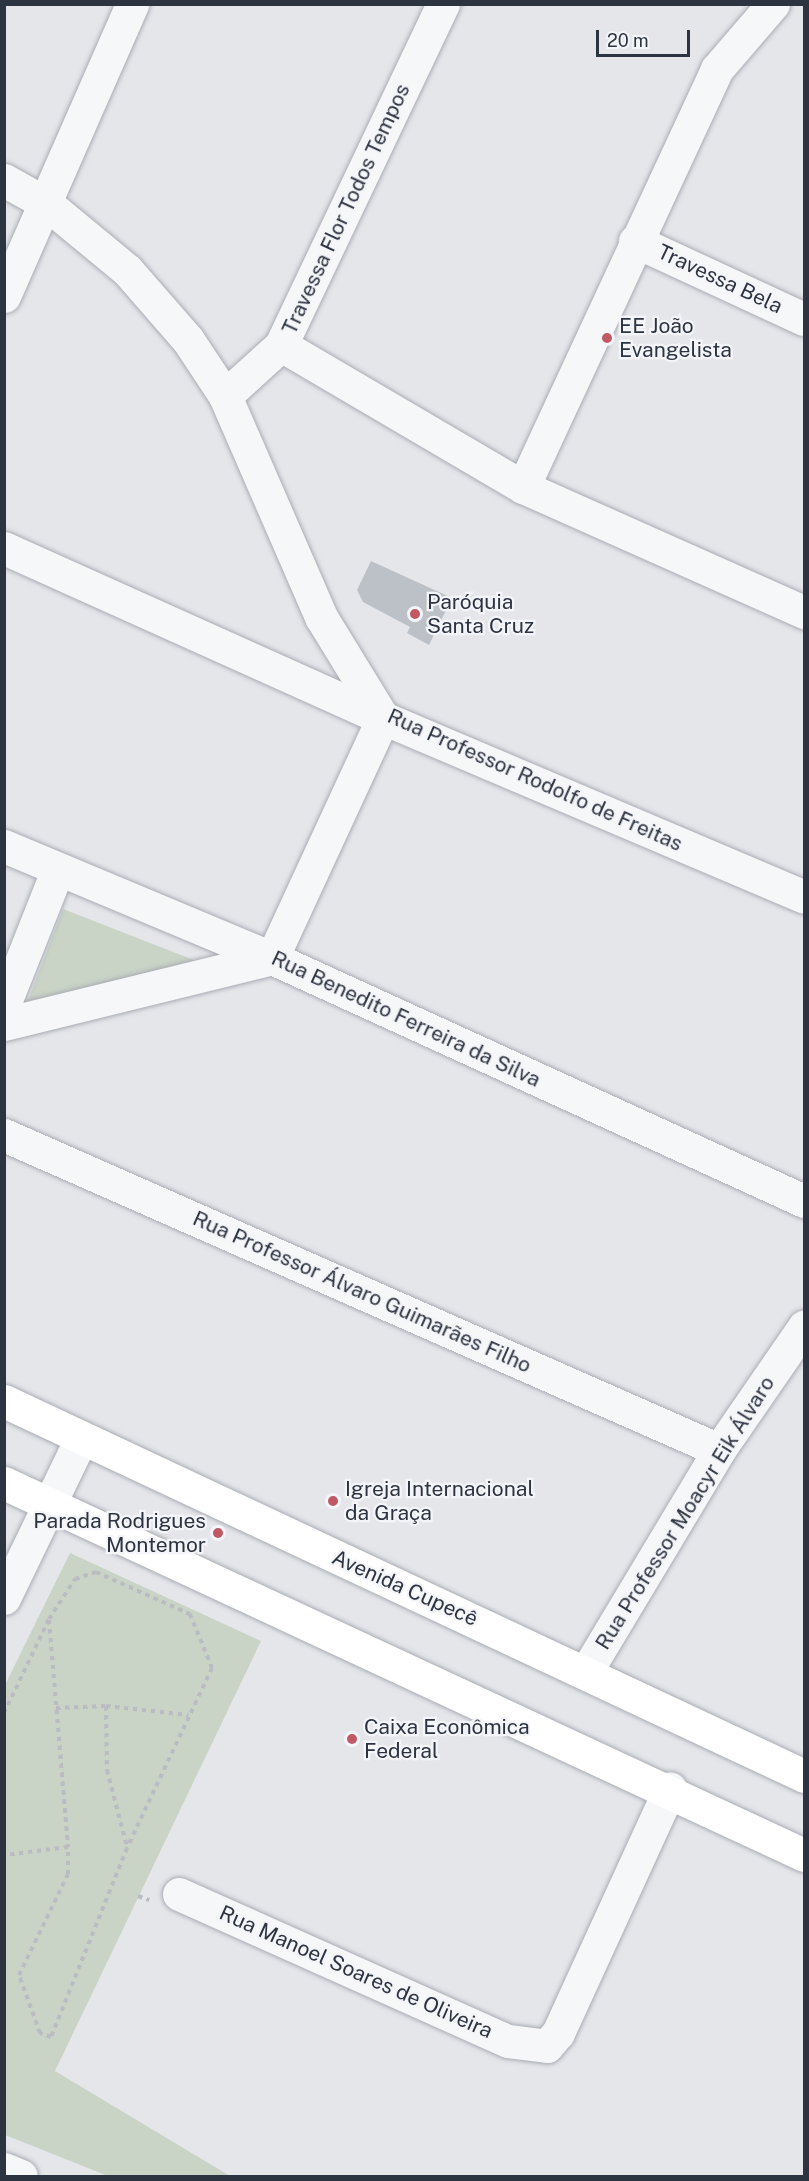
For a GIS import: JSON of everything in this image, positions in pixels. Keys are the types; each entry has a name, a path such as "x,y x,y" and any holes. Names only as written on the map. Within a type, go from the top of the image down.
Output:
{"main road":[{"name":"Avenida Cupecê","path":"4,1401 81,1439 587,1670 804,1776"},
{"path":"4,1483 670,1788 804,1855"}],"street":[{"path":"4,296 47,204 132,4"},
{"name":"Travessa Flor Todos Tempos","path":"225,396 281,345 442,4"},
{"path":"523,487 635,241 717,69 773,4"},
{"name":"Rua Professor Rodolfo de Freitas","path":"4,180 47,204 128,270 188,339 225,396 321,617 383,718 804,897"},
{"name":"Travessa Bela","path":"635,241 804,319"},
{"path":"281,345 523,487 804,612"},
{"path":"4,548 383,718 272,958 4,1024"},
{"name":"Rua Benedito Ferreira da Silva","path":"4,846 57,871 272,958 804,1201"},
{"path":"4,1005 57,871"},
{"name":"Rua Professor Álvaro Guimarães Filho","path":"4,1135 719,1450"},
{"name":"Rua Professor Moacyr Eik Álvaro","path":"587,1670 719,1450 804,1327"},
{"path":"4,1598 48,1503 81,1439"},
{"name":"Rua Manoel Soares de Oliveira","path":"179,1894 508,2041 534,2047 547,2046 558,2032 670,1788"},
{"path":"4,2169 21,2176"}],"path":[{"path":"4,1713 49,1619 75,1579 96,1572 190,1614 212,1668 128,1848 51,2037 40,2032 20,1975 68,1874 68,1847 49,1619"},
{"path":"56,1708 106,1706 189,1715"},
{"path":"106,1706 107,1770 128,1848"},
{"path":"4,1855 68,1847"}],"shaded area":[{"path":"63,909 204,964 27,1003"},
{"path":"70,1553 261,1641 55,2071 230,2176 108,2176 5,2135 5,1685"}],"building":[{"name":"Paróquia Santa Cruz","path":"371,561 452,598 429,645 407,633 410,627 363,602 357,590"}],"place":[{"name":"EE João Evangelista","path":"607,338"},
{"name":"Paróquia Santa Cruz","path":"415,614"},
{"name":"Igreja Internacional da Graça","path":"333,1501"},
{"name":"Parada Rodrigues Montemor","path":"218,1533"},
{"name":"Caixa Econômica Federal","path":"352,1739"}]}
